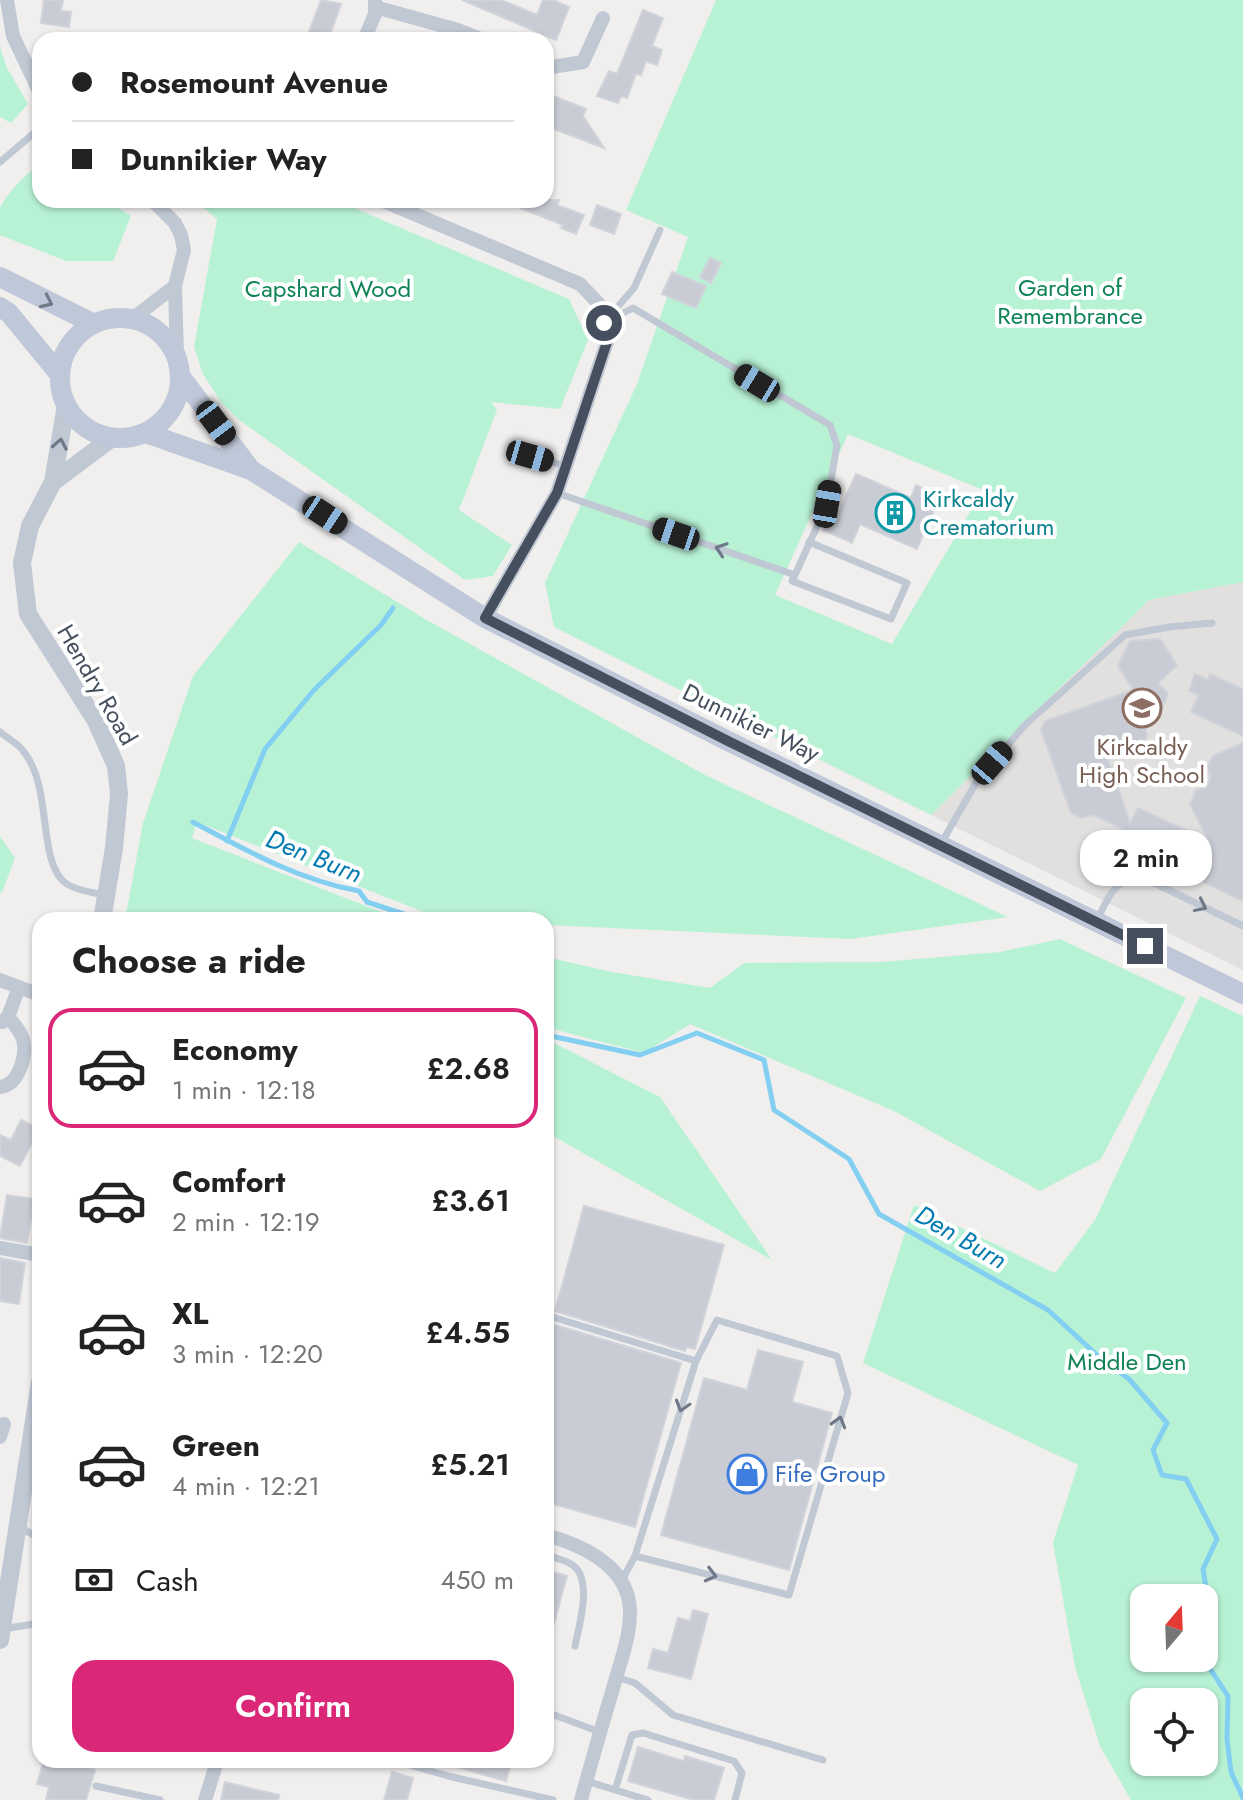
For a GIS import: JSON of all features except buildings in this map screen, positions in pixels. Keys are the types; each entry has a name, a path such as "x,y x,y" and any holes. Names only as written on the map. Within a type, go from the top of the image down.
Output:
{"main road":[{"path":"0,277 94,324"},
{"path":"0,307 18,323 60,375"},
{"path":"113,319 132,319 151,326 166,339 179,366 179,394 172,410 161,423 146,433 129,438 112,438 93,432 78,421 66,405 60,375 63,359 70,345 94,324 113,319"},
{"name":"Dunnikier Way","path":"179,366 251,470"},
{"name":"Dunnikier Way","path":"146,433 251,470 485,618 1243,994"}],"street":[{"path":"7,0 13,36 32,76"},
{"path":"366,32 375,4 463,32"},
{"path":"554,67 583,62 603,18"},
{"path":"161,208 181,235 184,250 175,286 179,366"},
{"path":"400,208 580,284 601,306 608,339 557,493 485,618"},
{"path":"132,319 175,286"},
{"name":"Hendry Road","path":"66,405 53,482 30,526 22,563 28,614 96,721 116,766 119,794 103,912"},
{"name":"Hendry Road","path":"53,482 112,438"},
{"path":"0,980 32,992"},
{"path":"0,1087 8,1086 19,1072 23,1043 17,1026 4,1020 19,987"},
{"path":"0,1248 32,1254"},
{"path":"1,1635 32,1438"},
{"path":"554,1538 579,1546 598,1557 621,1582 629,1599 630,1617 616,1677 581,1800"},
{"path":"205,1800 215,1768"}],"lane":[{"path":"0,162 32,135"},
{"path":"604,323 634,288 660,230"},
{"path":"604,323 633,308 830,425 837,445 827,504 809,542 792,581 891,619 907,583 809,542"},
{"path":"530,456 566,466"},
{"path":"557,493 795,575"},
{"path":"941,844 977,781 1025,725 1125,635 1212,623"},
{"path":"0,732 24,751 41,786 56,873 65,883 106,895"},
{"path":"1096,921 1111,892 1131,878 1144,878 1243,926"},
{"path":"554,1317 696,1361"},
{"path":"621,1582 635,1556 696,1361 717,1320 837,1356 848,1393 789,1595 635,1556"},
{"path":"18,1526 32,1534"},
{"path":"554,1557 576,1567 582,1578 582,1613 575,1646"},
{"path":"1,1635 32,1625"},
{"path":"616,1677 635,1683 673,1715 823,1760"},
{"path":"554,1715 600,1732"},
{"path":"615,1790 632,1735 643,1733 734,1761 742,1773 735,1800"},
{"path":"420,1768 553,1800"},
{"path":"586,1781 648,1800"},
{"path":"96,1786 160,1800"}],"shaded area":[{"name":"Kirkcaldy High School","path":"1243,582 1243,970 931,815 1149,600"}],"green space":[{"name":"Garden of Remembrance","path":"716,0 1243,0 1243,582 1149,600 931,815 554,627 545,583 637,384 688,237 626,210","holes":["848,434 983,490 892,644 775,595"]},
{"path":"0,47 7,68 28,104 11,123 0,117"},
{"path":"32,171 32,208 118,208 131,216 113,261 66,261 0,235 2,203"},
{"name":"Capshard Wood","path":"204,208 354,208 569,299 588,340 560,409 491,402 497,410 459,510 512,545 493,576 465,580 239,420 221,402 203,374 194,347 217,219"},
{"path":"299,542 425,619 705,775 1008,917 851,939 554,925 554,912 423,912 197,822 192,838 382,912 126,912 143,823 193,676"},
{"path":"0,836 15,858 2,893 0,892"},
{"path":"1060,939 1186,998 1101,1159 1040,1191 894,1111 690,1024 644,1053 554,1029 554,959 710,988 744,963 881,962 1000,952"},
{"name":"Middle Den","path":"1200,996 1243,1016 1243,1800 1131,1800 1100,1746 1075,1667 1053,1543 1078,1465 863,1363 914,1205 1055,1273 1095,1220"},
{"path":"554,1043 660,1097 772,1260 554,1137"}],"waterway":[{"path":"227,841 265,749 314,690 381,625 393,608"},
{"name":"Den Burn","path":"193,822 274,863 315,880 359,891 367,902 398,912"},
{"name":"Den Burn","path":"554,1037 640,1055 697,1033 764,1060 774,1110 849,1159 879,1214 1048,1310 1098,1356 1129,1379 1167,1423 1153,1450 1162,1475 1186,1479 1217,1539 1203,1569 1205,1584"},
{"name":"Den Burn","path":"1212,1672 1228,1696 1227,1739 1231,1772 1243,1798"}],"place":[{"name":"Kirkcaldy Crematorium","path":"895,513"},
{"name":"Kirkcaldy High School","path":"1142,708"},
{"name":"Fife Group","path":"747,1474"}],"route":[{"path":"604,323 608,339 557,493 485,618 1145,946"}]}
